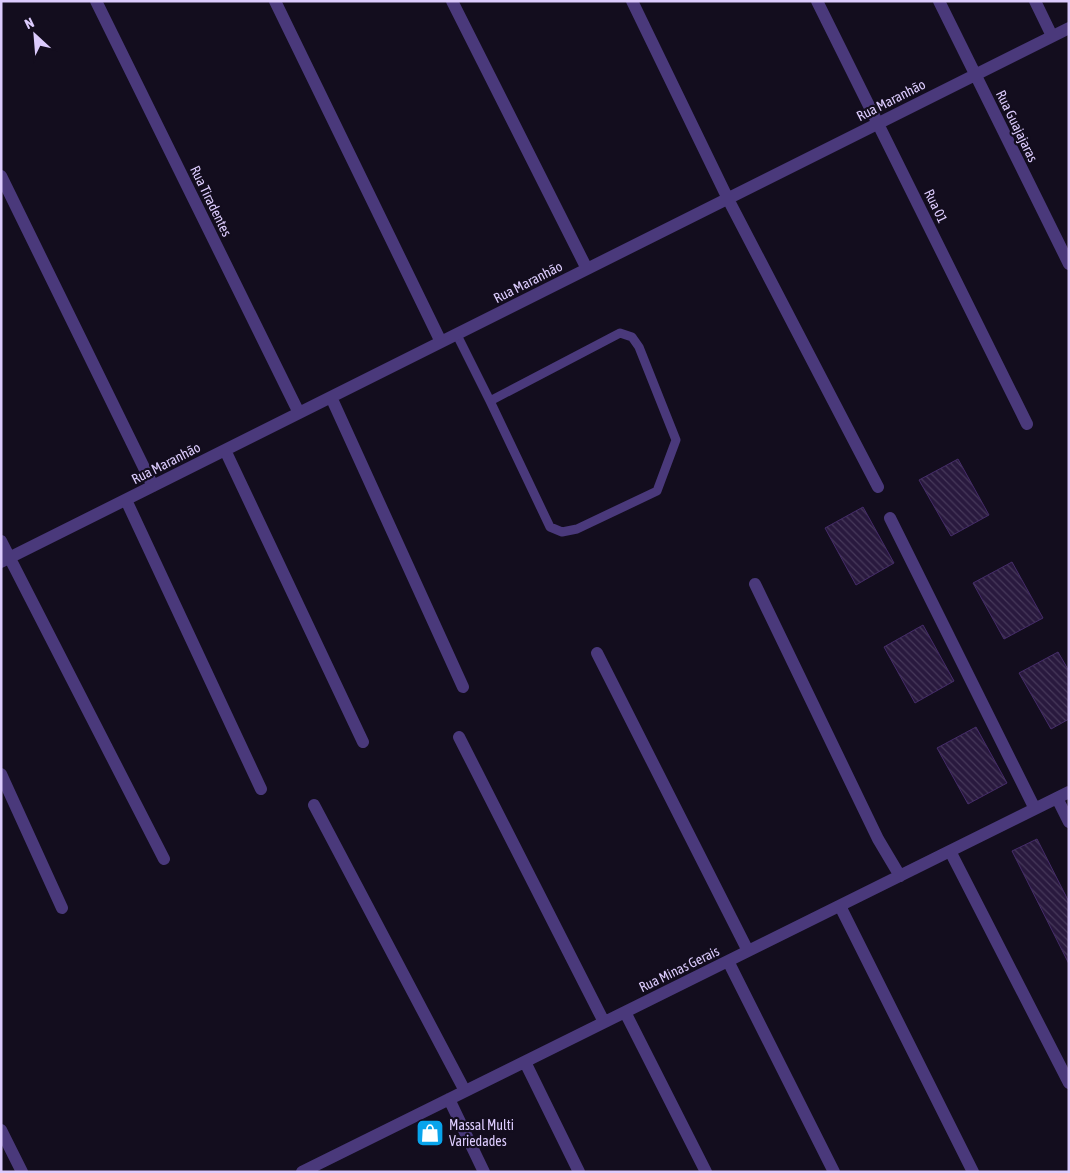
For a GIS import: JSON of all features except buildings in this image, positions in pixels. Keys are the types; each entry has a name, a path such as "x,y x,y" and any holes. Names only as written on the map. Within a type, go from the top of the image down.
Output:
{"street":[{"name":"Rua Tiradentes","path":"96,1 299,413"},
{"path":"275,1 441,342"},
{"path":"452,1 587,270"},
{"path":"632,1 728,198 878,487"},
{"name":"Rua 01","path":"818,1 1027,424"},
{"name":"Rua Guajajaras","path":"939,1 1069,264"},
{"path":"1035,1 1052,36"},
{"name":"Rua Maranhão","path":"6,560 1069,28"},
{"path":"1,176 153,486"},
{"path":"331,397 463,687"},
{"path":"226,450 362,742"},
{"path":"126,500 261,789"},
{"path":"890,518 1035,809"},
{"path":"1,541 6,560 164,859"},
{"path":"755,584 878,839 900,876"},
{"path":"597,653 748,951"},
{"path":"459,737 604,1022"},
{"path":"1,774 62,908"},
{"name":"Rua Minas Gerais","path":"302,1172 324,1167 449,1099 1069,792"},
{"path":"1057,798 1069,822"},
{"path":"314,805 465,1091"},
{"path":"950,851 1069,1083"},
{"path":"840,906 973,1172"},
{"path":"728,961 834,1172"},
{"path":"626,1012 706,1172"},
{"path":"525,1062 579,1172"},
{"path":"449,1099 484,1172"},
{"path":"1,1130 22,1172"}],"lane":[{"path":"456,334 550,527 562,532 577,529 656,491 676,440 639,347 632,337 620,333 490,401"}],"place":[{"name":"Massal Multi Variedades","path":"430,1133"}]}
